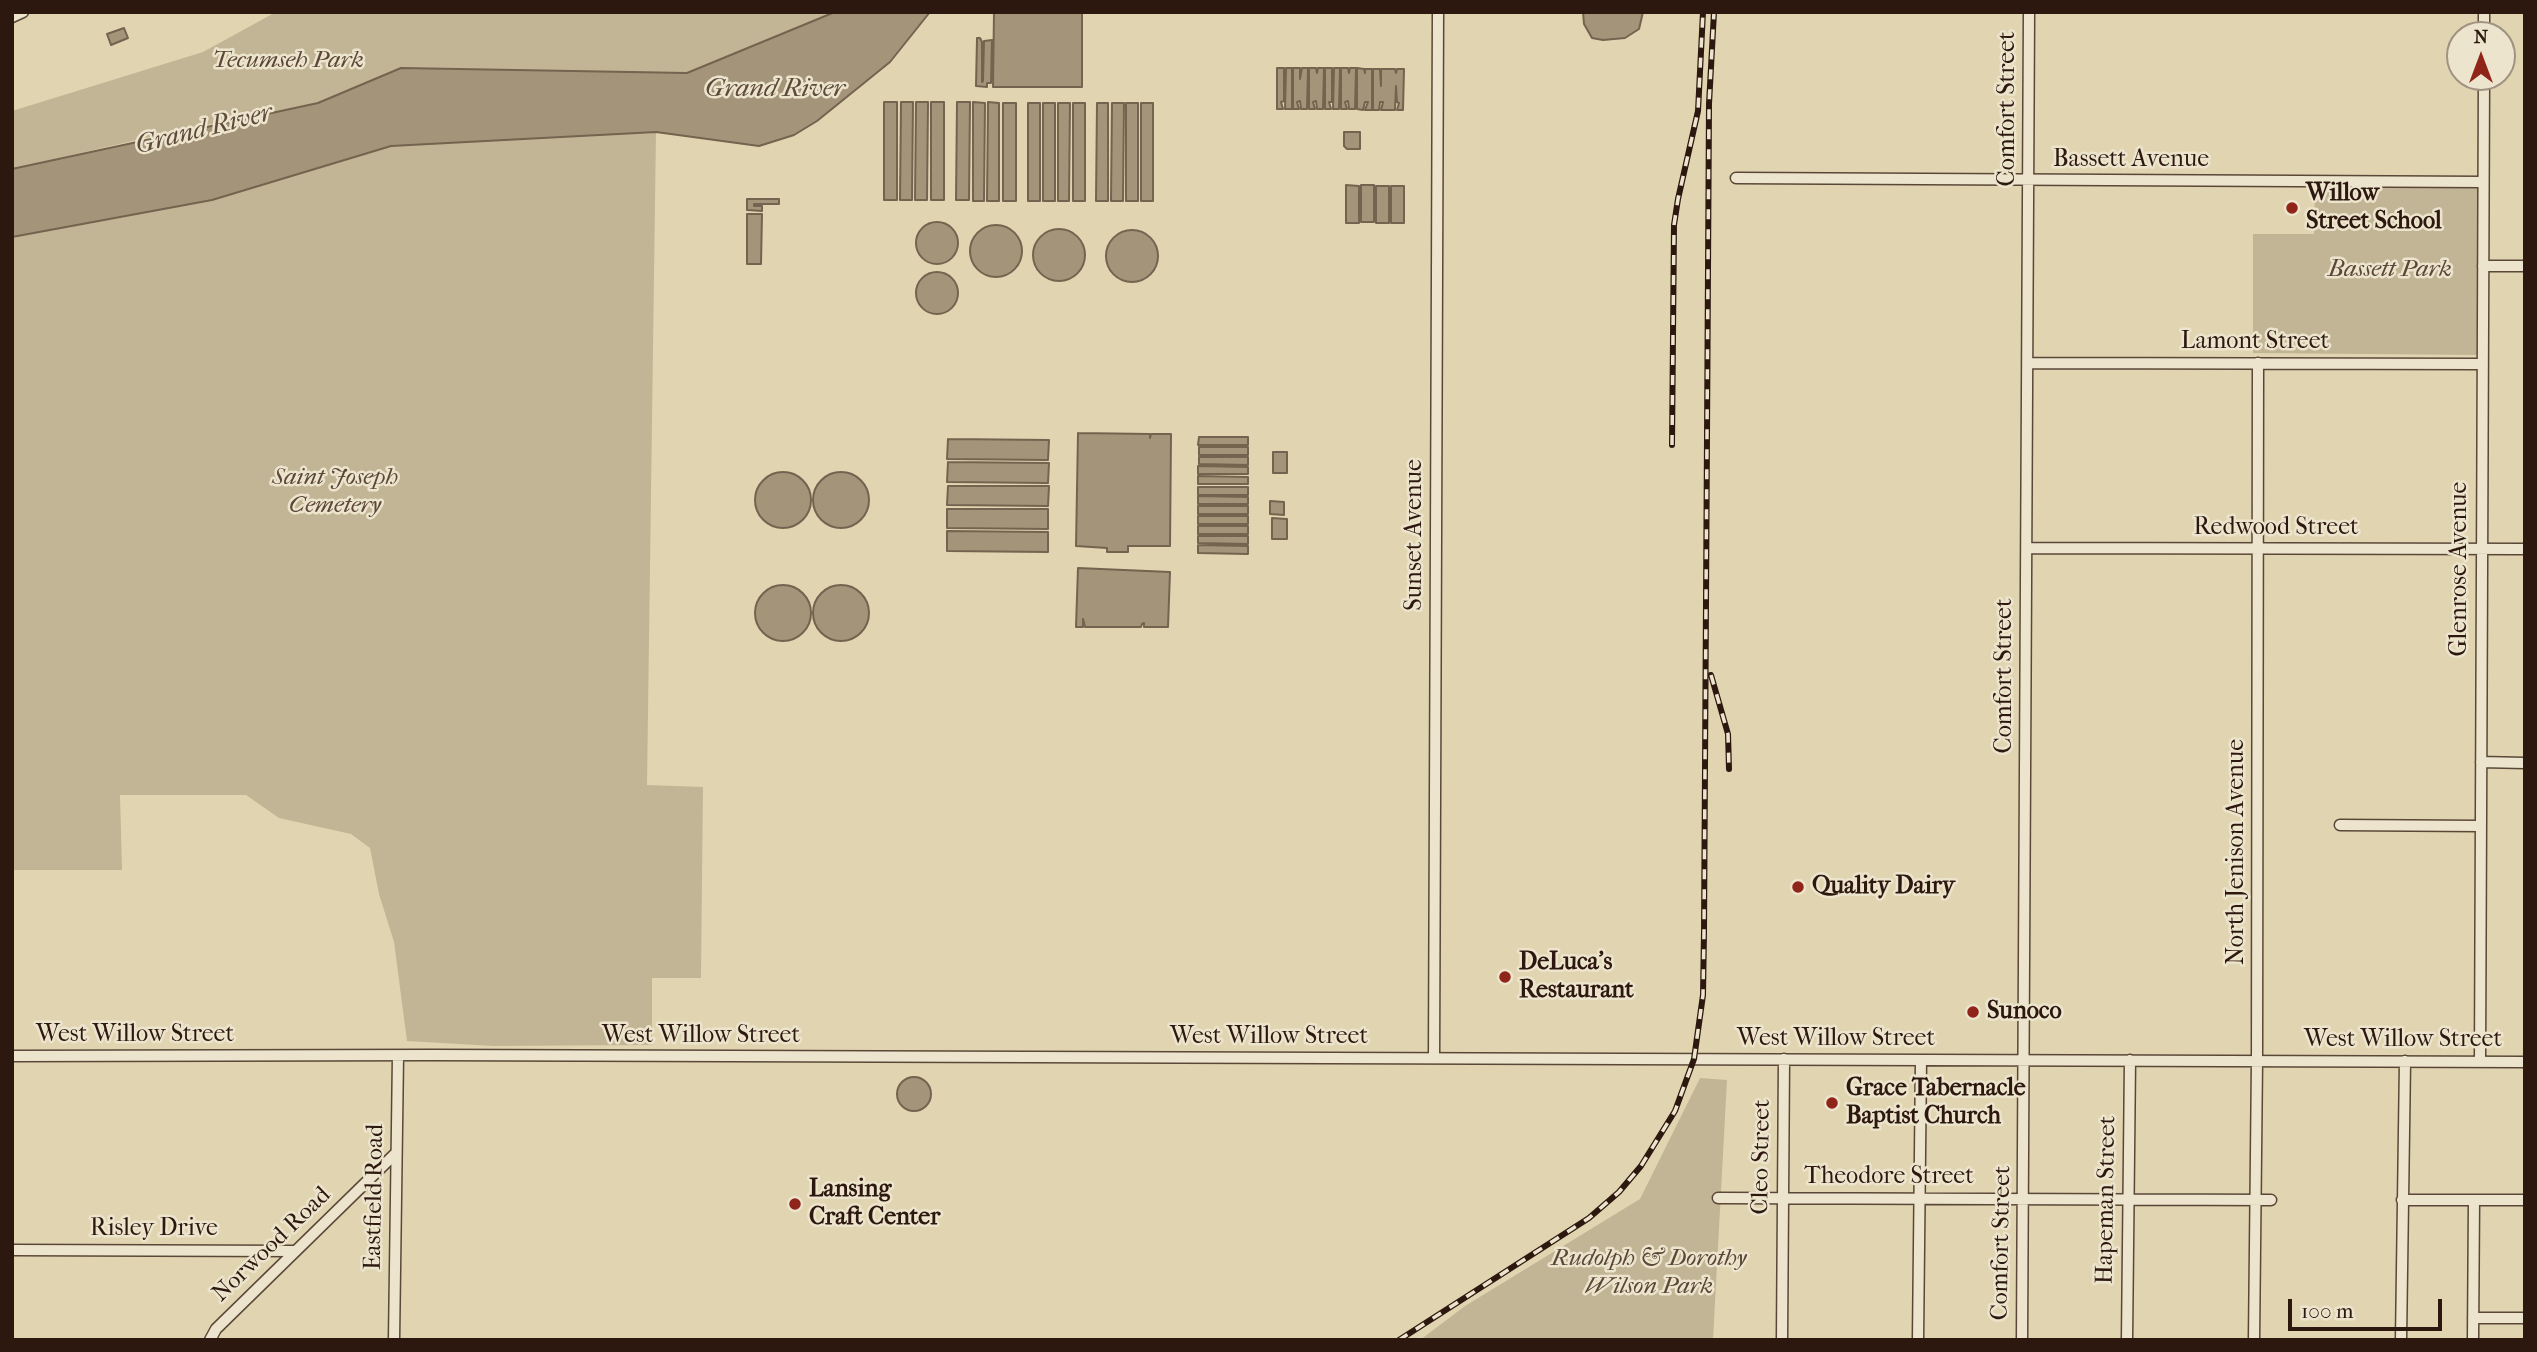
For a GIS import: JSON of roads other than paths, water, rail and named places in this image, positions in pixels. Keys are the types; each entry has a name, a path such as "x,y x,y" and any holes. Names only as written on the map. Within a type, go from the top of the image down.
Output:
{"street":[{"path":"12,17 23,12"},
{"name":"Sunset Avenue","path":"1434,1058 1438,12"},
{"name":"Comfort Street","path":"2022,1340 2029,12"},
{"name":"Glenrose Avenue","path":"2480,1062 2484,91"},
{"name":"Bassett Avenue","path":"1736,178 2483,182"},
{"path":"2483,266 2525,266"},
{"name":"Lamont Street","path":"2028,363 2482,364"},
{"name":"North Jenison Avenue","path":"2254,1340 2258,363"},
{"name":"Redwood Street","path":"2027,548 2525,549"},
{"path":"2481,762 2525,763"},
{"path":"2340,825 2480,826"},
{"name":"West Willow Street","path":"12,1056 2525,1062"},
{"name":"Eastfield Road","path":"394,1340 398,1056"},
{"name":"Cleo Street","path":"1782,1340 1784,1059"},
{"path":"1918,1340 1921,1060"},
{"name":"Hapeman Street","path":"2127,1340 2130,1060"},
{"path":"2401,1340 2405,1061"},
{"name":"Norwood Road","path":"210,1340 216,1329 396,1153"},
{"name":"Theodore Street","path":"1718,1198 2271,1200"},
{"path":"2402,1200 2525,1200"},
{"path":"2473,1200 2473,1340"},
{"name":"Risley Drive","path":"12,1250 295,1251"},
{"path":"2473,1318 2525,1318"}],"water":[{"name":"Grand River","path":"835,12 930,12 890,62 817,121 794,135 759,146 656,132 391,146 212,200 12,237 12,169 318,103 401,68 687,73"},
{"path":"994,12 1082,12 1082,87 993,87"},
{"path":"1583,12 1643,12 1639,29 1625,38 1603,40 1592,38 1584,24"},
{"path":"124,28 128,38 111,45 107,34"},
{"path":"977,38 982,42 982,82 984,41 992,40 991,83 987,83 987,87 976,86"},
{"path":"1277,68 1284,68 1284,101 1281,102 1283,109 1277,109"},
{"path":"1286,68 1292,68 1292,109 1285,109"},
{"path":"1293,68 1300,68 1300,79 1302,68 1308,68 1307,109 1301,109 1300,101 1297,102 1299,109 1293,109"},
{"path":"1309,68 1316,68 1317,73 1318,68 1324,68 1323,109 1317,109 1316,101 1313,102 1315,109 1309,109"},
{"path":"1325,68 1332,68 1332,102 1329,102 1331,109 1325,109"},
{"path":"1334,68 1340,68 1339,109 1333,109"},
{"path":"1341,68 1348,68 1349,73 1350,68 1356,68 1355,109 1349,109 1348,101 1345,102 1347,109 1341,109"},
{"path":"1357,68 1364,69 1365,73 1365,69 1372,69 1372,110 1365,110 1368,102 1365,102 1363,110 1357,109"},
{"path":"1373,69 1380,69 1381,86 1381,69 1395,69 1396,73 1397,69 1404,69 1403,110 1397,110 1399,103 1396,86 1395,110 1381,110 1383,102 1380,102 1379,110 1373,110"},
{"path":"884,102 897,102 897,200 884,200"},
{"path":"901,102 913,102 912,200 900,200"},
{"path":"916,102 928,102 927,200 915,200"},
{"path":"931,102 944,102 944,200 931,200"},
{"path":"957,102 970,102 969,200 956,200"},
{"path":"973,102 985,103 984,201 973,201"},
{"path":"988,102 999,103 999,201 987,201"},
{"path":"1003,103 1016,103 1016,201 1003,201"},
{"path":"1028,103 1040,103 1040,201 1028,201"},
{"path":"1043,103 1055,103 1055,201 1043,201"},
{"path":"1058,103 1070,103 1069,201 1058,201"},
{"path":"1073,103 1085,103 1085,201 1073,201"},
{"path":"1097,103 1108,103 1108,201 1096,201"},
{"path":"1112,103 1124,103 1123,201 1111,201"},
{"path":"1126,103 1138,103 1138,201 1126,201"},
{"path":"1141,103 1153,103 1153,201 1141,201"},
{"path":"1344,132 1360,132 1360,149 1347,149 1344,146"},
{"path":"1346,185 1359,186 1359,223 1346,223"},
{"path":"1361,185 1374,185 1374,222 1361,222"},
{"path":"1376,186 1389,186 1389,223 1376,223"},
{"path":"1391,186 1404,186 1404,223 1391,223"},
{"path":"747,199 779,199 779,204 754,204 762,206 762,211 747,210"},
{"path":"747,214 762,214 761,264 747,264"},
{"path":"937,222 952,228 958,243 952,258 937,264 922,258 916,243 922,228"},
{"path":"996,225 1006,227 1014,233 1020,241 1020,261 1014,269 1006,275 996,277 986,275 978,269 972,261 970,251 972,241 978,233 986,227"},
{"path":"1059,229 1069,231 1077,237 1083,245 1083,265 1077,273 1069,279 1059,281 1049,279 1041,273 1035,265 1033,255 1035,245 1041,237 1049,231"},
{"path":"1132,230 1142,232 1150,238 1156,246 1156,266 1150,274 1142,280 1132,282 1122,280 1114,274 1108,266 1106,256 1108,246 1114,238 1122,232"},
{"path":"937,272 952,278 958,293 952,308 937,314 922,308 916,293 922,278"},
{"path":"1078,433 1150,434 1150,438 1151,434 1171,434 1170,546 1128,546 1128,552 1107,552 1107,548 1076,546"},
{"path":"1199,437 1248,437 1248,445 1198,445"},
{"path":"948,439 1049,440 1048,460 947,459"},
{"path":"1199,447 1248,447 1248,455 1199,455"},
{"path":"1273,452 1287,452 1287,473 1273,473"},
{"path":"1199,457 1248,457 1248,465 1199,464"},
{"path":"948,462 1049,463 1048,483 947,482"},
{"path":"1198,466 1248,467 1248,474 1198,474"},
{"path":"783,472 794,474 803,480 809,489 809,511 803,520 794,526 783,528 772,526 763,520 757,511 755,500 757,489 763,480 772,474"},
{"path":"841,472 852,474 861,480 867,489 867,511 861,520 852,526 841,528 830,526 821,520 815,511 813,500 815,489 821,480 830,474"},
{"path":"1198,476 1248,477 1248,484 1198,484"},
{"path":"948,486 1049,486 1048,506 947,505"},
{"path":"1198,487 1248,487 1248,495 1198,495"},
{"path":"1198,496 1248,497 1248,504 1198,504"},
{"path":"1270,501 1284,502 1284,515 1270,514"},
{"path":"1198,506 1248,506 1248,514 1198,514"},
{"path":"947,509 1048,509 1048,529 947,528"},
{"path":"1198,516 1248,516 1248,524 1198,524"},
{"path":"1272,518 1287,519 1287,539 1272,539"},
{"path":"1198,526 1248,526 1248,534 1198,534"},
{"path":"947,531 1048,532 1048,552 947,551"},
{"path":"1198,536 1248,536 1248,544 1198,543"},
{"path":"1198,545 1248,546 1248,554 1198,553"},
{"path":"1078,568 1170,572 1168,627 1144,627 1144,623 1141,627 1085,627 1083,619 1083,627 1076,627"},
{"path":"783,585 794,587 803,593 809,602 809,624 803,633 794,639 783,641 772,639 763,633 757,624 755,613 757,602 763,593 772,587"},
{"path":"841,585 852,587 861,593 867,602 867,624 861,633 852,639 841,641 830,639 821,633 815,624 813,613 815,602 821,593 830,587"},
{"path":"914,1077 926,1082 931,1094 926,1106 914,1111 902,1106 897,1094 902,1082"}],"railway":[{"path":"1672,445 1674,225 1698,111 1703,12"},
{"path":"1399,1340 1589,1218 1619,1192 1641,1166 1675,1111 1694,1059 1703,995 1709,104 1714,12"},
{"path":"1711,675 1728,734 1729,769"}],"place":[{"name":"Willow Street School","path":"2292,208"},
{"name":"Quality Dairy","path":"1798,887"},
{"name":"DeLuca's Restaurant","path":"1505,977"},
{"name":"Sunoco","path":"1973,1012"},
{"name":"Grace Tabernacle Baptist Church","path":"1832,1103"},
{"name":"Lansing Craft Center","path":"795,1204"}],"park label":[{"name":"Tecumseh Park","path":"288,61"},
{"name":"Bassett Park","path":"2390,270"},
{"name":"Saint Joseph Cemetery","path":"335,492"},
{"name":"Rudolph & Dorothy Wilson Park","path":"1649,1273"}]}
